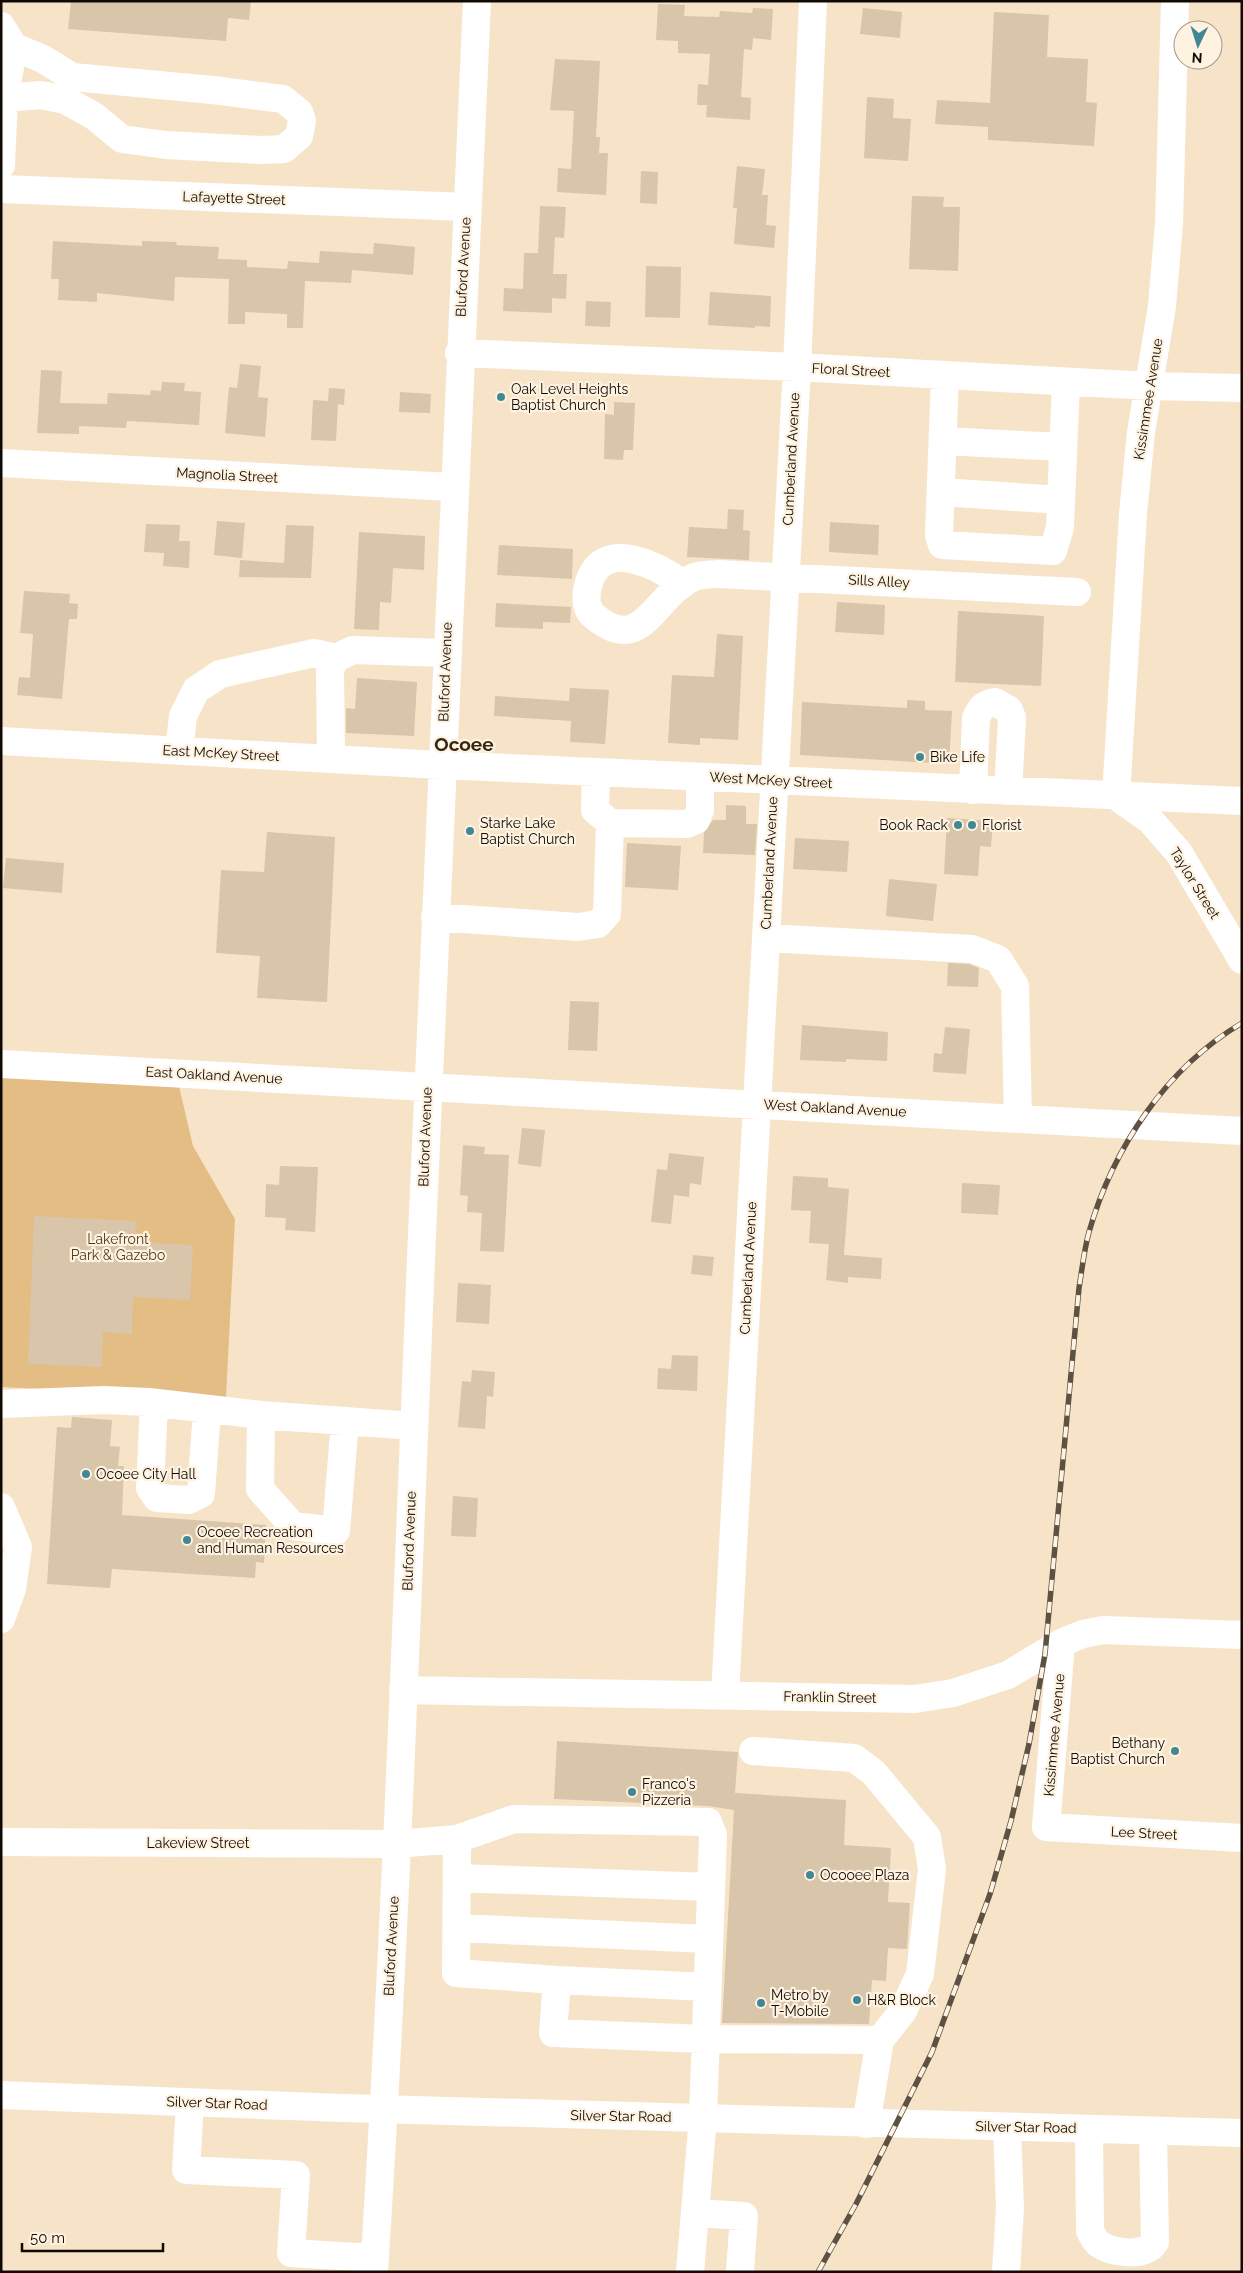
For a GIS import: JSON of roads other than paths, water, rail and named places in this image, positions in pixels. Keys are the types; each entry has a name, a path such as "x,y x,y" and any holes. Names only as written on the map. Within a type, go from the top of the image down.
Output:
{"street":[{"name":"Bluford Avenue","path":"375,2265 403,1690 452,488 477,1"},
{"name":"Cumberland Avenue","path":"725,1695 773,780 797,367 813,1"},
{"name":"Kissimmee Avenue","path":"1109,796 1141,432 1162,306 1169,223 1175,1"},
{"path":"1,165 3,92 8,37 72,77"},
{"path":"23,74 266,95 284,99 299,112 302,121 299,136 284,149 260,150 166,145 122,140 94,116 65,100 42,95 3,92 23,74"},
{"name":"Lafayette Street","path":"1,189 466,207"},
{"name":"Floral Street","path":"459,353 797,367 1150,386 1242,388"},
{"path":"945,375 939,535 942,545 1053,550 1060,528 1066,382"},
{"path":"943,440 1064,447"},
{"name":"Magnolia Street","path":"1,463 452,488"},
{"path":"941,492 1061,500"},
{"name":"Sills Alley","path":"683,584 693,577 718,574 1077,592"},
{"path":"179,751 183,716 196,690 220,674 314,653 336,658 354,650 446,653"},
{"path":"331,759 330,669 336,658"},
{"path":"973,790 976,718 980,708 987,703 995,702 1003,705 1012,718 1008,791"},
{"name":"East McKey Street","path":"1,741 441,765"},
{"name":"West McKey Street","path":"441,765 1242,801"},
{"path":"596,772 595,810 610,823 686,824 696,820 700,810 700,777"},
{"name":"Taylor Street","path":"1109,796 1150,820 1178,852 1241,957"},
{"path":"434,916 578,927 598,924 608,914 610,823"},
{"path":"766,938 972,950 998,959 1015,986 1018,1118"},
{"name":"East Oakland Avenue","path":"1,1064 427,1087"},
{"name":"West Oakland Avenue","path":"427,1087 1242,1131"},
{"path":"1,1404 104,1400 154,1403 261,1415 414,1426"},
{"path":"154,1403 150,1488 157,1498 189,1500 202,1494 207,1410"},
{"path":"261,1415 260,1489 293,1526 336,1531 345,1421"},
{"path":"1,1508 18,1547 12,1589 1,1618"},
{"name":"Franklin Street","path":"403,1690 915,1699 953,1693 1008,1676 1061,1644 1083,1634 1102,1630 1242,1635"},
{"name":"Kissimmee Avenue","path":"1046,1827 1061,1644"},
{"path":"753,1751 854,1758 874,1773 927,1837 932,1869 920,1974 903,2011 880,2040 866,2124"},
{"name":"Lakeview Street","path":"1,1842 396,1844 457,1839 514,1819 708,1822 713,1835 711,1887"},
{"name":"Lee Street","path":"1046,1827 1242,1838"},
{"path":"457,1839 456,1972 557,1980 707,1987"},
{"path":"457,1878 711,1887 703,2117 690,2272"},
{"path":"457,1928 709,1939"},
{"path":"557,1980 553,2033 706,2038 880,2040"},
{"name":"Silver Star Road","path":"1,2095 384,2109 703,2117 866,2124 1242,2133"},
{"path":"190,2102 186,2170 296,2174 291,2253 375,2265"},
{"path":"1006,2272 1010,2208 1008,2127"},
{"path":"1089,2129 1090,2231 1094,2239 1100,2244 1112,2250 1129,2252 1145,2250 1152,2247 1155,2242 1152,2131"},
{"path":"695,2213 744,2216 740,2272"}],"railway":[{"path":"818,2272 856,2204 932,2052 990,1894 1011,1821 1029,1744 1045,1654 1079,1288 1087,1239 1099,1201 1112,1170 1146,1113 1189,1063 1215,1041 1242,1023"}],"place":[{"name":"Oak Level Heights Baptist Church","path":"501,397"},
{"name":"Bike Life","path":"920,757"},
{"name":"Book Rack","path":"958,825"},
{"name":"Florist","path":"972,825"},
{"name":"Starke Lake Baptist Church","path":"470,831"},
{"name":"Ocoee City Hall","path":"86,1474"},
{"name":"Ocoee Recreation and Human Resources","path":"187,1540"},
{"name":"Bethany Baptist Church","path":"1175,1751"},
{"name":"Franco's Pizzeria","path":"632,1792"},
{"name":"Ocooee Plaza","path":"810,1875"},
{"name":"H&R Block","path":"857,2000"},
{"name":"Metro by T-Mobile","path":"761,2003"}],"district":[{"name":"Ocoee","path":"464,744"}],"park label":[{"name":"Lakefront Park & Gazebo","path":"118,1248"}]}
